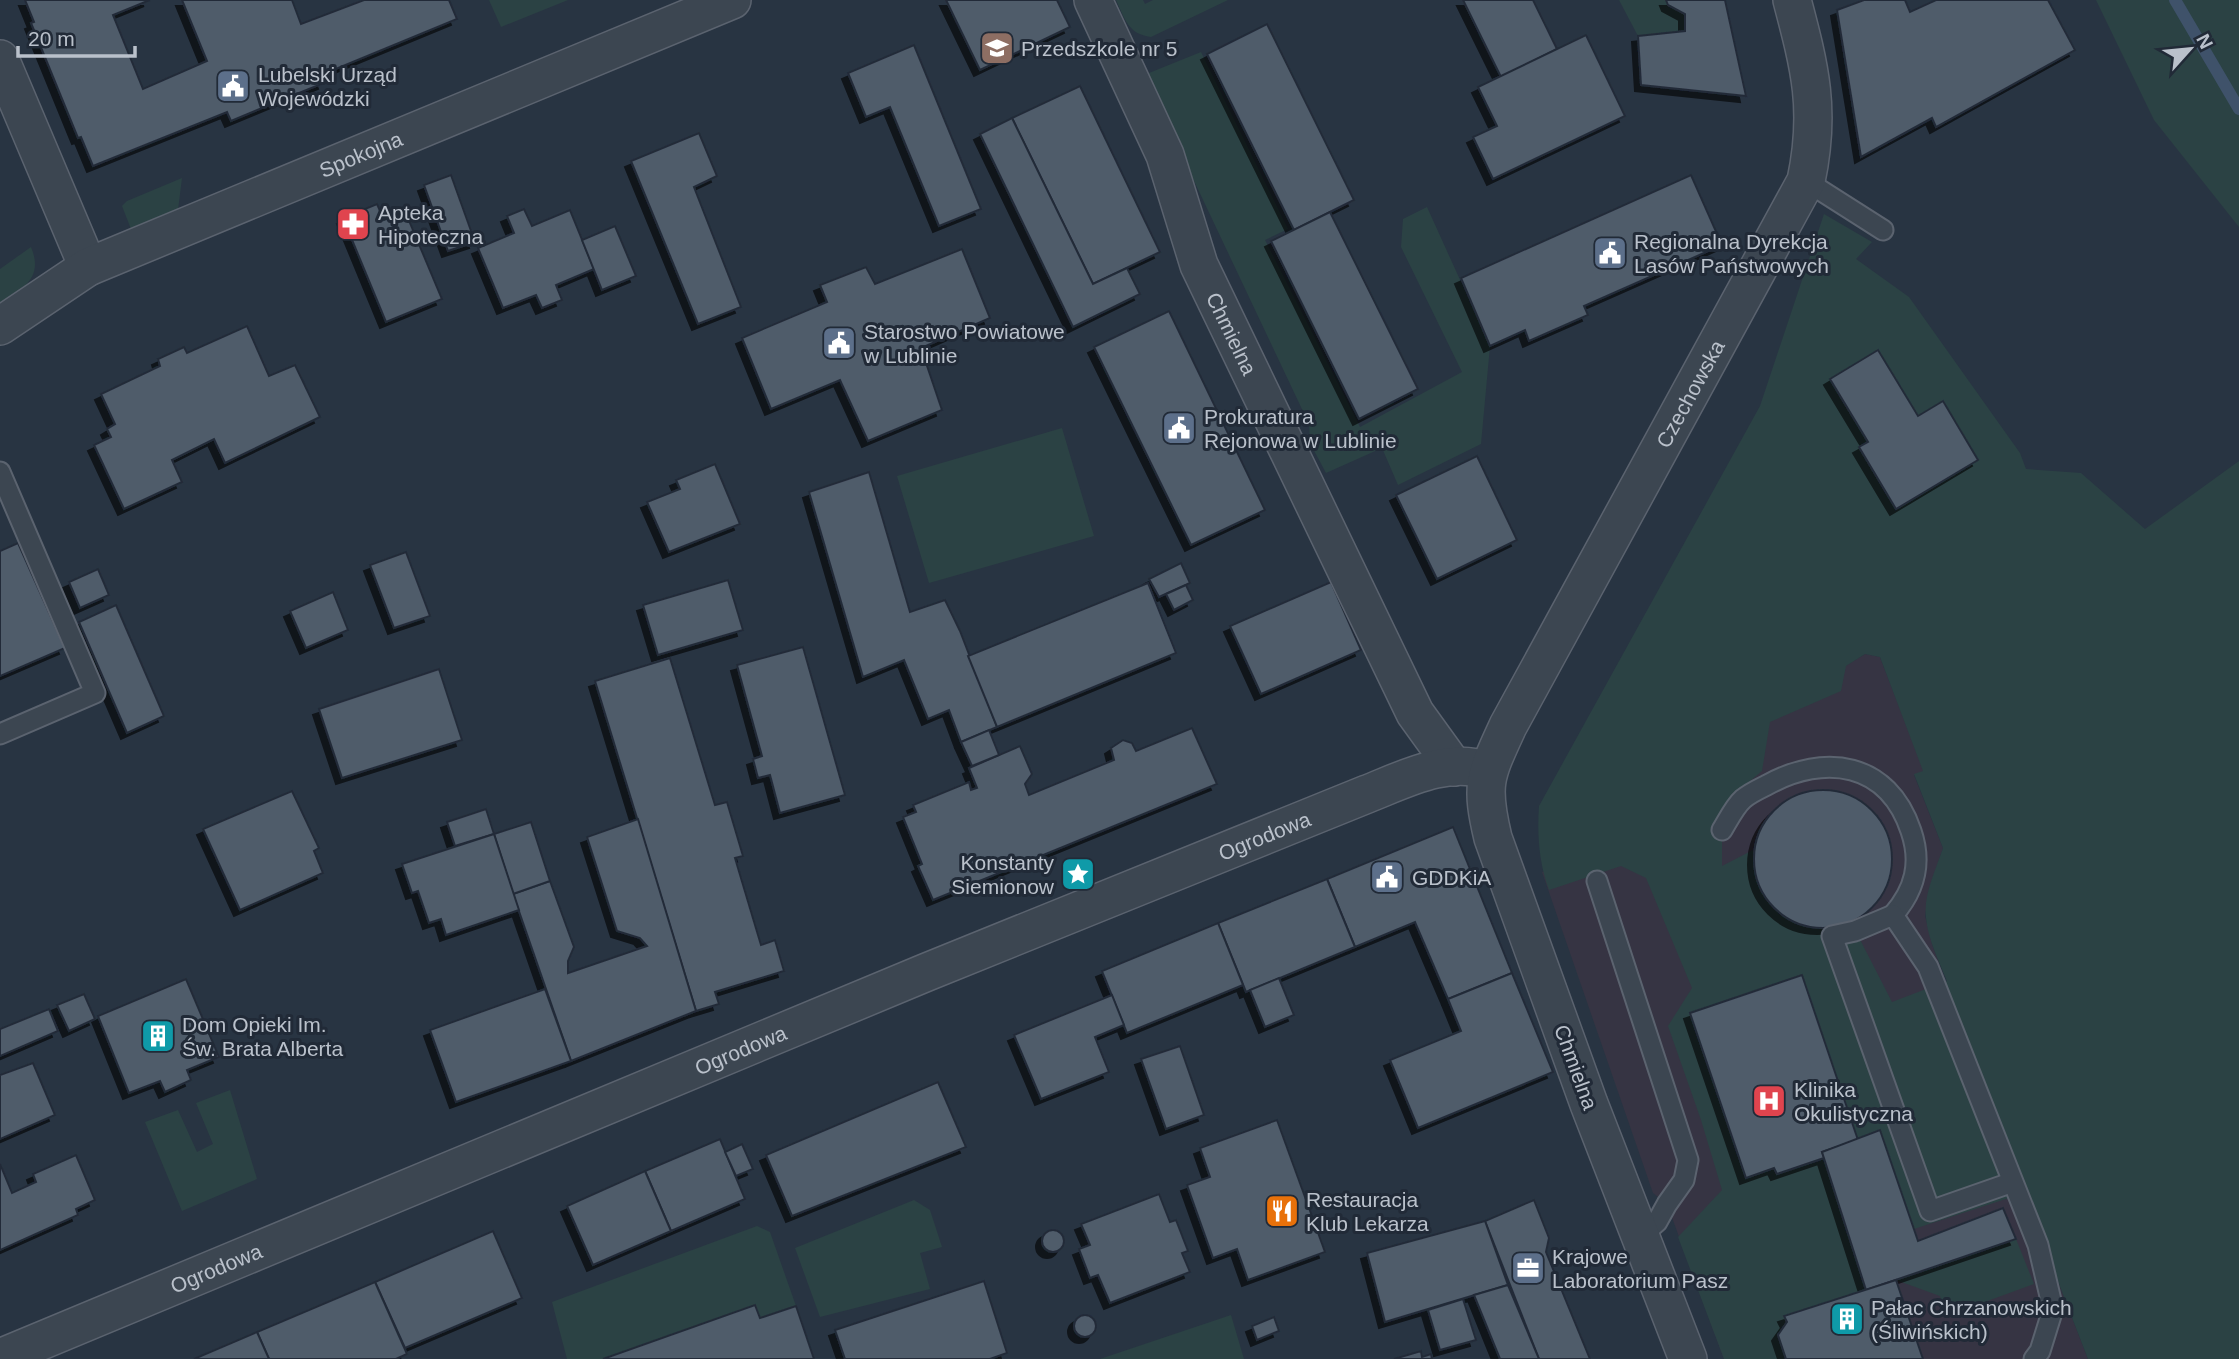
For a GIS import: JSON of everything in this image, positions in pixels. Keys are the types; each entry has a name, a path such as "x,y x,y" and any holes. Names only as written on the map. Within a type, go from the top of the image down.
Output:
{"street":[{"name":"Spokojna","path":"0,326 88,267 732,0"},
{"name":"Chmielna","path":"1093,0 1165,155 1199,265 1415,713 1470,769 1589,1104 1688,1359"},
{"name":"Czechowska","path":"1470,769 1508,726 1806,181 1813,147 1815,114 1808,60 1792,0"},
{"path":"0,59 88,267"},
{"name":"Ogrodowa","path":"0,1359 927,972 1367,794 1431,770 1470,769"}],"lane":[{"path":"1806,181 1882,230"},
{"path":"0,472 95,693 0,734"},
{"path":"1722,830 1742,799 1796,772 1825,766 1860,772 1884,785 1905,813 1917,847 1917,872 1906,900 1893,915 1855,931 1832,936 1930,1211 2013,1182"},
{"path":"1597,881 1689,1160 1684,1180 1657,1222 1640,1237"},
{"path":"1893,915 1928,967 2038,1245 2053,1309 2040,1351 2034,1359"}],"shaded area":[{"path":"1865,654 1880,657 1924,771 1914,775 1943,848 1930,887 1925,916 1932,944 2088,1359 1724,1359 1667,1204 1653,1193 1542,872 1710,806 1694,758"}],"green space":[{"path":"489,0 568,0 501,27"},
{"path":"1116,0 1143,0 1145,4 1153,0 1228,0 1151,37 1132,29"},
{"path":"1619,0 1666,0 1668,5 1685,14 1685,31 1638,36"},
{"path":"2096,0 2239,0 2239,227 2154,120"},
{"path":"1201,52 1288,229 1265,240 1360,427 1462,372 1401,247 1403,219 1427,207 1490,346 1481,444 1398,485 1382,448 1326,473 1310,443 1309,424 1144,75"},
{"path":"182,178 178,210 131,229 122,206 127,201"},
{"path":"1824,214 1872,242 1856,259 1909,297 2020,453 2026,469 2081,473 2145,529 2239,461 2239,1359 2088,1359 2024,1193 1914,1229 1880,1130 1822,1152 1866,1290 1784,1316 1787,1322 1778,1336 1786,1359 1724,1359 1678,1237 1722,1190 1668,1026 1692,988 1646,878 1621,866 1549,890 1541,859 1538,817 1539,806 1760,406","holes":["1865,654 1880,657 1923,771 1914,774 1943,848 1926,900 1926,918 1934,950 1947,981 1892,1002 1851,922 1811,926 1781,915 1761,890 1753,850 1722,866 1722,830 1730,798 1762,771 1770,722 1841,691 1846,666"]},
{"path":"31,247 35,267 33,274 23,287 0,304 0,269"},
{"path":"1062,428 1094,536 929,583 897,476"},
{"path":"230,1090 257,1179 182,1211 145,1122 178,1110 197,1152 213,1144 196,1103"},
{"path":"914,1200 930,1210 942,1247 920,1253 930,1289 820,1317 795,1248"},
{"path":"757,1226 770,1232 796,1306 760,1318 755,1305 603,1359 567,1359 552,1302"},
{"path":"2016,1239 2034,1284 1946,1316 1940,1296 1896,1280"},
{"path":"1231,1315 1244,1359 1100,1359"}],"building":[{"name":"Lubelski Urząd Wojewódzki","path":"25,0 150,0 113,15 143,89 207,61 182,0 292,0 301,24 364,0 449,0 457,19 321,75 324,83 231,121 227,112 93,166 81,137 78,138 31,23 34,22"},
{"name":"Przedszkole nr 5","path":"946,0 1057,0 1070,27 980,70"},
{"path":"1463,0 1533,0 1557,49 1501,77"},
{"path":"1666,0 1725,0 1746,96 1641,85 1638,36 1685,31 1685,14 1668,5"},
{"path":"1864,0 1905,0 1910,12 1936,0 2048,0 2075,50 1936,127 1932,118 1861,157 1837,10"},
{"path":"1267,24 1354,200 1294,230 1207,54"},
{"path":"1586,35 1625,116 1493,179 1473,137 1497,126 1478,87"},
{"path":"914,45 981,209 939,226 890,107 866,117 848,73"},
{"path":"1080,86 1160,252 1093,284 1012,118"},
{"path":"1012,118 1093,284 1127,268 1140,294 1073,327 980,134"},
{"path":"699,133 717,176 694,187 741,307 698,324 631,161"},
{"path":"451,175 475,242 448,251 424,185"},
{"name":"Regionalna Dyrekcja Lasów Państwowych","path":"1691,175 1722,245 1584,306 1588,315 1529,341 1525,330 1490,346 1461,278"},
{"path":"377,204 384,220 405,211 442,299 386,322 343,218"},
{"path":"524,209 532,226 570,210 594,269 556,285 562,300 542,308 536,295 503,308 478,248 514,233 507,216"},
{"path":"1330,212 1418,389 1359,419 1271,241"},
{"path":"615,226 636,276 602,290 582,240"},
{"name":"Starostwo Powiatowe w Lublinie","path":"962,249 990,318 921,348 942,410 868,441 840,380 771,409 742,338 827,302 820,285 866,267 875,284"},
{"name":"Prokuratura Rejonowa w Lublinie","path":"1169,311 1265,510 1191,545 1094,347"},
{"path":"247,326 269,376 295,365 320,417 225,463 214,439 172,460 182,482 124,509 94,445 111,437 107,429 115,424 101,394 160,366 158,359 184,347 187,353"},
{"path":"1878,350 1918,416 1943,401 1978,460 1896,509 1859,447 1868,442 1830,379"},
{"path":"1477,456 1517,540 1437,579 1396,495"},
{"path":"715,464 740,524 669,552 647,502 680,489 676,480"},
{"path":"869,472 910,612 945,600 960,631 997,727 961,742 949,710 928,719 904,660 863,677 809,492"},
{"path":"18,543 65,648 0,676 0,551"},
{"path":"406,552 430,616 394,628 370,565"},
{"path":"1181,563 1190,583 1159,597 1149,579"},
{"path":"98,569 109,595 80,608 69,582"},
{"path":"728,580 743,630 658,655 643,605"},
{"path":"1331,582 1361,650 1261,694 1230,626"},
{"path":"1148,583 1176,653 997,727 968,656"},
{"path":"1186,585 1193,600 1174,610 1166,594"},
{"path":"333,592 348,630 306,648 290,611"},
{"path":"116,605 164,716 127,733 79,622"},
{"path":"803,647 845,795 780,813 770,775 758,778 753,759 762,756 737,665"},
{"path":"670,658 715,805 727,802 743,856 735,858 761,945 775,940 784,971 715,992 719,1004 696,1011 595,681"},
{"path":"439,669 462,740 342,778 319,709"},
{"path":"1192,728 1217,784 933,900 918,866 922,864 903,817 916,812 913,805 969,782 971,790 977,788 969,768 1020,746 1032,774 1025,784 1029,795 1114,760 1111,748 1123,740 1132,743 1136,751"},
{"path":"989,730 999,755 972,766 961,742"},
{"path":"1823,790 1850,795 1872,810 1887,832 1892,859 1887,886 1872,908 1850,923 1823,928 1796,923 1774,908 1759,886 1754,859 1759,832 1774,810 1796,795"},
{"path":"292,791 319,848 314,851 323,873 240,910 203,829"},
{"path":"486,809 494,834 455,846 447,822"},
{"path":"638,819 696,1011 571,1061 513,894 550,881 574,947 568,961 568,973 647,946 640,938 617,931 587,837"},
{"path":"531,822 550,881 513,894 494,834"},
{"path":"1453,827 1512,973 1448,999 1415,922 1355,947 1327,879"},
{"path":"494,834 519,910 446,935 441,919 429,923 418,891 412,893 402,864"},
{"path":"1327,879 1355,947 1246,992 1218,923"},
{"path":"1218,923 1243,985 1127,1033 1102,971"},
{"path":"1512,973 1553,1072 1418,1128 1390,1060 1461,1031 1448,999"},
{"path":"1802,975 1858,1140 1822,1152 1824,1158 1777,1174 1774,1168 1746,1178 1690,1013"},
{"path":"1279,978 1294,1015 1265,1027 1250,990"},
{"name":"Dom Opieki Im. Św. Brata Alberta","path":"186,979 219,1057 187,1070 191,1080 165,1092 160,1081 129,1093 98,1016"},
{"path":"545,989 571,1061 456,1102 430,1030"},
{"path":"84,994 95,1019 69,1031 57,1005"},
{"path":"1112,995 1124,1025 1095,1037 1109,1072 1041,1099 1014,1035"},
{"path":"49,1009 58,1031 0,1056 0,1029"},
{"path":"1180,1046 1204,1115 1166,1129 1141,1059"},
{"path":"33,1063 55,1115 0,1139 0,1075"},
{"path":"938,1082 966,1147 792,1216 766,1155"},
{"path":"1277,1120 1325,1252 1248,1280 1237,1249 1213,1258 1187,1185 1210,1177 1200,1148"},
{"path":"1880,1130 1918,1241 2003,1208 2016,1239 1866,1290 1822,1152"},
{"path":"720,1139 745,1199 671,1231 645,1171"},
{"path":"742,1144 753,1169 736,1176 725,1152"},
{"path":"76,1155 95,1200 76,1209 78,1215 0,1250 0,1164 12,1193 36,1182 33,1174"},
{"path":"645,1171 671,1231 593,1265 567,1206"},
{"path":"1159,1194 1170,1222 1176,1220 1188,1251 1182,1253 1190,1272 1110,1303 1098,1275 1090,1278 1079,1249 1090,1245 1081,1224"},
{"name":"Krajowe Laboratorium Pasz","path":"1534,1200 1549,1238 1546,1252 1590,1359 1539,1359 1485,1221"},
{"path":"1485,1221 1508,1285 1385,1322 1367,1253"},
{"path":"1053,1230 1063,1237 1064,1241 1057,1251 1053,1252 1043,1245 1042,1241 1049,1231"},
{"path":"493,1231 522,1298 405,1348 375,1282"},
{"name":"Pałac Chrzanowskich (Śliwińskich)","path":"1896,1280 1923,1359 1786,1359 1778,1335 1787,1322 1784,1316"},
{"path":"984,1281 1007,1353 990,1359 845,1359 835,1330"},
{"path":"375,1282 407,1354 396,1359 269,1359 257,1332"},
{"path":"1508,1285 1539,1359 1500,1359 1474,1295"},
{"path":"1463,1299 1476,1340 1440,1350 1428,1310"},
{"path":"755,1305 760,1318 796,1306 814,1359 603,1359"},
{"path":"1085,1315 1095,1322 1096,1326 1089,1336 1085,1337 1075,1330 1074,1326 1081,1316"},
{"path":"1274,1317 1279,1331 1257,1340 1252,1326"},
{"path":"257,1332 269,1359 194,1359"},
{"path":"1421,1351 1422,1357 1431,1354 1432,1359 1394,1359"}],"waterway":[{"path":"2175,0 2239,109"}],"place":[{"name":"Przedszkole nr 5","path":"997,48"},
{"name":"Lubelski Urząd Wojewódzki","path":"233,86"},
{"name":"Apteka Hipoteczna","path":"353,224"},
{"name":"Regionalna Dyrekcja Lasów Państwowych","path":"1610,253"},
{"name":"Starostwo Powiatowe w Lublinie","path":"839,343"},
{"name":"Prokuratura Rejonowa w Lublinie","path":"1179,428"},
{"name":"Konstanty Siemionow","path":"1078,874"},
{"name":"GDDKiA","path":"1387,877"},
{"name":"Dom Opieki Im. Św. Brata Alberta","path":"158,1036"},
{"name":"Klinika Okulistyczna","path":"1769,1101"},
{"name":"Restauracja Klub Lekarza","path":"1282,1211"},
{"name":"Krajowe Laboratorium Pasz","path":"1528,1268"},
{"name":"Pałac Chrzanowskich (Śliwińskich)","path":"1847,1319"}]}
